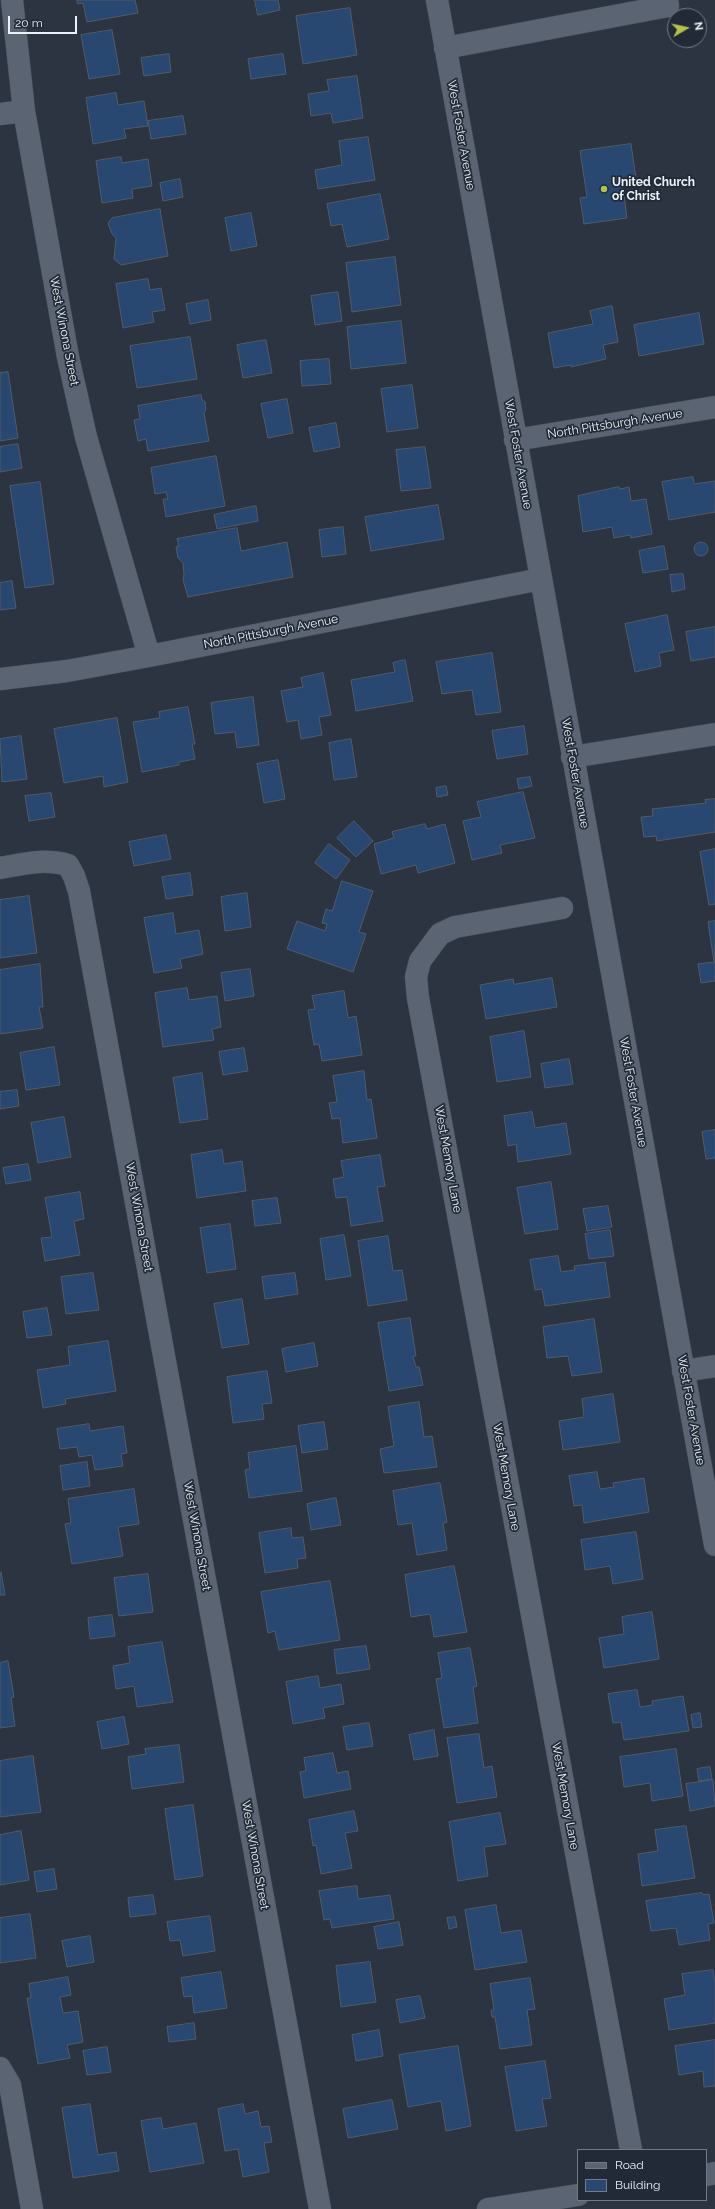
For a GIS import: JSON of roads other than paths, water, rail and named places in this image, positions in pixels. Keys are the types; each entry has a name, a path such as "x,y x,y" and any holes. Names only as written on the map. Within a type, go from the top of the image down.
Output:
{"street":[{"name":"West Winona Street","path":"12,0 24,111 54,287 86,437 149,656"},
{"name":"West Foster Avenue","path":"437,0 715,1545"},
{"path":"445,48 668,6 667,0"},
{"path":"0,114 24,111"},
{"name":"North Pittsburgh Avenue","path":"515,440 715,407"},
{"name":"North Pittsburgh Avenue","path":"0,679 67,671 149,656 541,579"},
{"path":"572,757 715,734"},
{"name":"West Winona Street","path":"0,868 41,861 56,862 68,865 74,876 79,891 320,2209"},
{"name":"West Memory Lane","path":"562,908 455,927 440,934 420,961 416,977 421,1013 631,2149"},
{"path":"683,1371 715,1366"},
{"path":"0,2068 10,2085 32,2209"},
{"path":"488,2209 577,2195"}],"place":[{"name":"United Church of Christ","path":"604,189"}]}
